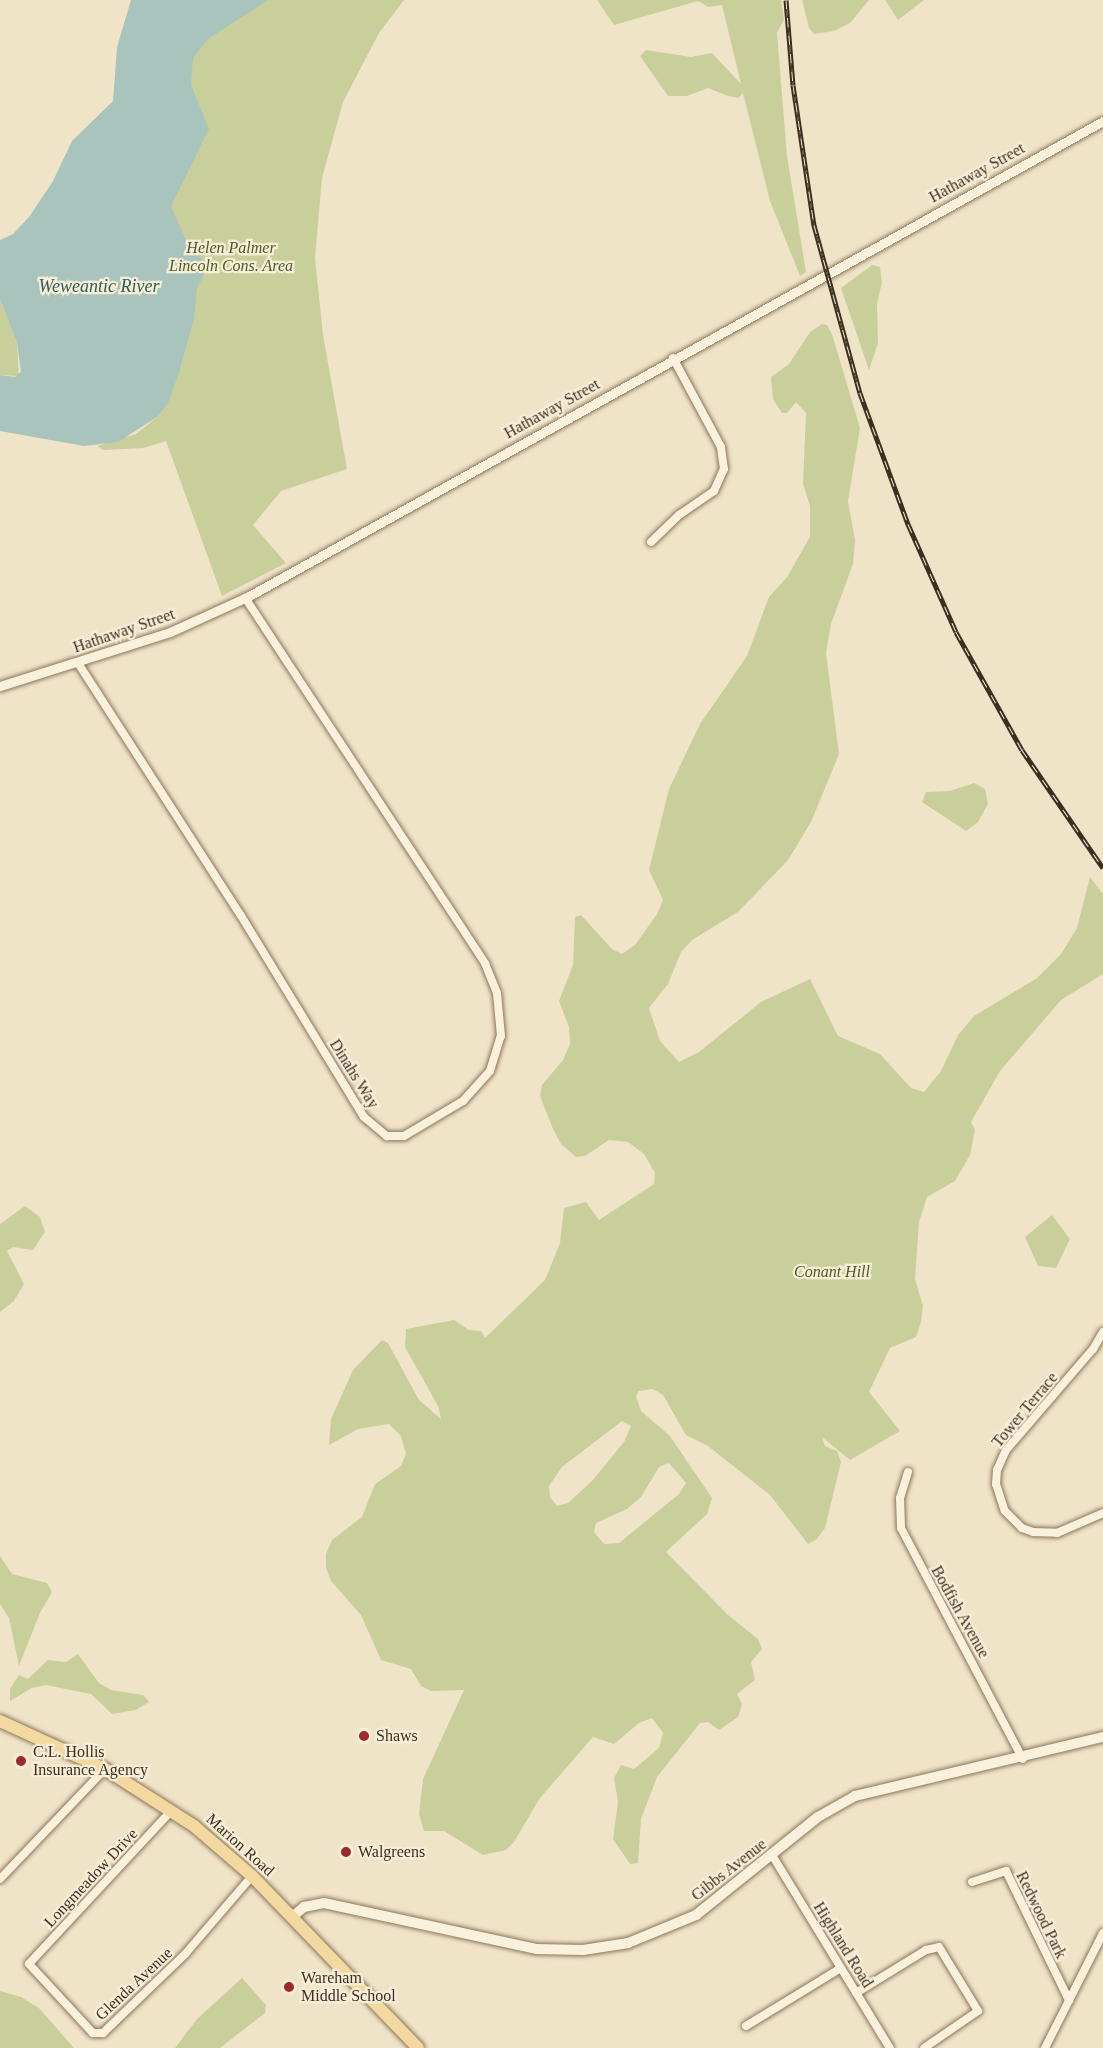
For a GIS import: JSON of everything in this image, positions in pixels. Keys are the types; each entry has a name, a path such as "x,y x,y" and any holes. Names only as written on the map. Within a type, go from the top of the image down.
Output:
{"main road":[{"name":"Marion Road","path":"0,1721 105,1768 172,1810 252,1876 418,2048"},
{"name":"Gibbs Avenue","path":"292,1917 304,1907 324,1903 520,1946 559,1950 613,1946 650,1936 696,1916 826,1811 855,1796 1023,1759 1103,1737"}],"street":[{"name":"Hathaway Street","path":"0,686 170,632 245,598 672,358 1103,121"},
{"path":"651,542 679,515 714,491 724,469 721,447 672,358"},
{"name":"Dinahs Way","path":"78,663 240,914 364,1117 387,1136 404,1136 463,1101 490,1071 501,1036 497,993 475,948 245,598"},
{"name":"Tower Terrace","path":"1103,1332 1093,1349 1006,1450 997,1470 996,1484 1005,1511 1022,1528 1033,1532 1057,1533 1103,1513"},
{"name":"Bodfish Avenue","path":"908,1472 900,1498 901,1528 1023,1759"},
{"path":"0,1878 105,1768"},
{"name":"Longmeadow Drive","path":"29,1964 172,1810"},
{"name":"Highland Road","path":"772,1855 890,2048"},
{"name":"Redwood Park","path":"972,1882 1006,1871 1069,2000"},
{"name":"Glenda Avenue","path":"29,1964 82,2022 98,2035 186,1953 252,1876"},
{"path":"1045,2048 1103,1933"},
{"path":"856,1993 926,1950 939,1947 978,2011 924,2048"},
{"path":"746,2026 841,1968"}],"green space":[{"name":"Helen Palmer Lincoln Cons. Area","path":"240,0 404,0 379,33 343,102 322,178 315,258 323,335 347,469 281,491 253,525 286,563 222,596 166,441 144,448 103,450 97,446 136,434 157,417 181,366 190,332 156,334 182,61"},
{"path":"597,0 781,0 784,19 777,33 787,156 806,272 800,276 770,201 743,93 738,98 708,88 687,96 668,96 640,56 646,50 691,57 712,53 741,84 722,5 708,7 698,1 614,25"},
{"path":"802,0 869,0 850,23 834,31 814,34 809,28"},
{"path":"885,0 924,0 898,20"},
{"path":"872,265 880,267 882,282 877,304 878,343 869,370 841,288"},
{"path":"0,299 17,343 19,376 0,375"},
{"name":"Conant Hill","path":"822,324 827,325 832,334 860,428 848,501 855,540 853,564 831,624 826,653 839,754 811,822 788,860 738,912 692,940 681,952 668,984 649,1008 660,1041 679,1062 699,1052 761,1002 810,979 838,1036 880,1054 911,1088 924,1092 941,1071 958,1035 974,1016 1037,978 1061,954 1077,928 1090,877 1103,894 1103,974 1061,1000 1000,1071 971,1122 975,1130 970,1155 955,1181 927,1197 919,1222 915,1279 923,1306 921,1322 916,1337 890,1348 869,1392 900,1431 850,1460 822,1437 825,1446 837,1451 841,1462 825,1528 817,1539 808,1544 770,1495 708,1446 686,1435 663,1395 653,1389 639,1391 636,1396 641,1411 670,1436 712,1498 707,1514 666,1552 728,1615 758,1639 762,1649 751,1662 755,1680 737,1694 742,1704 738,1717 719,1730 708,1722 700,1723 657,1777 641,1819 638,1863 630,1864 613,1839 618,1802 614,1778 621,1765 634,1769 659,1748 663,1733 652,1718 639,1723 614,1744 593,1737 540,1798 514,1842 506,1850 483,1855 444,1831 424,1831 419,1814 423,1779 464,1690 431,1691 421,1686 411,1669 381,1660 361,1615 331,1581 326,1568 326,1554 332,1540 362,1517 375,1484 401,1466 406,1454 401,1436 389,1424 358,1429 329,1445 331,1419 353,1370 382,1340 388,1343 419,1400 441,1419 438,1406 405,1347 406,1329 454,1320 469,1330 481,1331 485,1338 545,1280 560,1243 564,1208 586,1202 599,1220 654,1184 655,1173 644,1154 628,1142 609,1140 585,1156 576,1157 561,1144 540,1096 542,1085 563,1060 570,1044 569,1027 559,1001 573,965 575,917 581,915 612,949 622,954 635,945 657,914 663,900 649,870 669,789 700,724 747,656 769,597 787,577 810,537 810,506 803,484 806,413 796,402 787,413 782,413 773,399 771,377 789,364 810,332","holes":["622,1421 631,1426 624,1442 592,1481 568,1503 557,1506 550,1497 549,1486 562,1467","669,1463 686,1483 679,1494 619,1543 604,1544 594,1532 596,1523 627,1509 641,1497 659,1467"]},
{"path":"974,783 985,789 988,804 978,822 966,831 922,802 926,792 950,791"},
{"path":"25,1206 40,1217 45,1232 33,1250 13,1247 7,1251 24,1284 14,1301 0,1312 0,1224"},
{"path":"1052,1215 1070,1239 1056,1268 1038,1266 1025,1237"},
{"path":"0,1556 12,1574 47,1583 52,1592 40,1613 19,1666 9,1618 0,1604"},
{"path":"78,1654 99,1683 111,1690 143,1695 149,1702 136,1710 112,1714 91,1694 46,1685 32,1688 10,1701 10,1689 19,1675 28,1679 48,1660 66,1662"},
{"path":"242,1978 266,2005 265,2013 220,2048 175,2048 197,2019"},
{"path":"0,1991 21,1997 39,2008 74,2048 0,2048"}],"water":[{"name":"Weweantic River","path":"131,0 268,0 208,39 193,58 191,85 209,129 171,206 190,249 203,260 205,273 197,288 194,319 179,373 168,403 157,417 118,442 84,446 0,431 0,375 15,377 21,372 17,343 0,299 0,240 13,234 29,217 53,181 72,141 113,101 117,47"}],"railway":[{"path":"786,0 793,85 814,225 860,393 908,524 956,632 1022,750 1103,868"}],"place":[{"name":"Shaws","path":"364,1736"},
{"name":"C.L. Hollis Insurance Agency","path":"21,1761"},
{"name":"Walgreens","path":"346,1852"},
{"name":"Wareham Middle School","path":"289,1987"}]}
